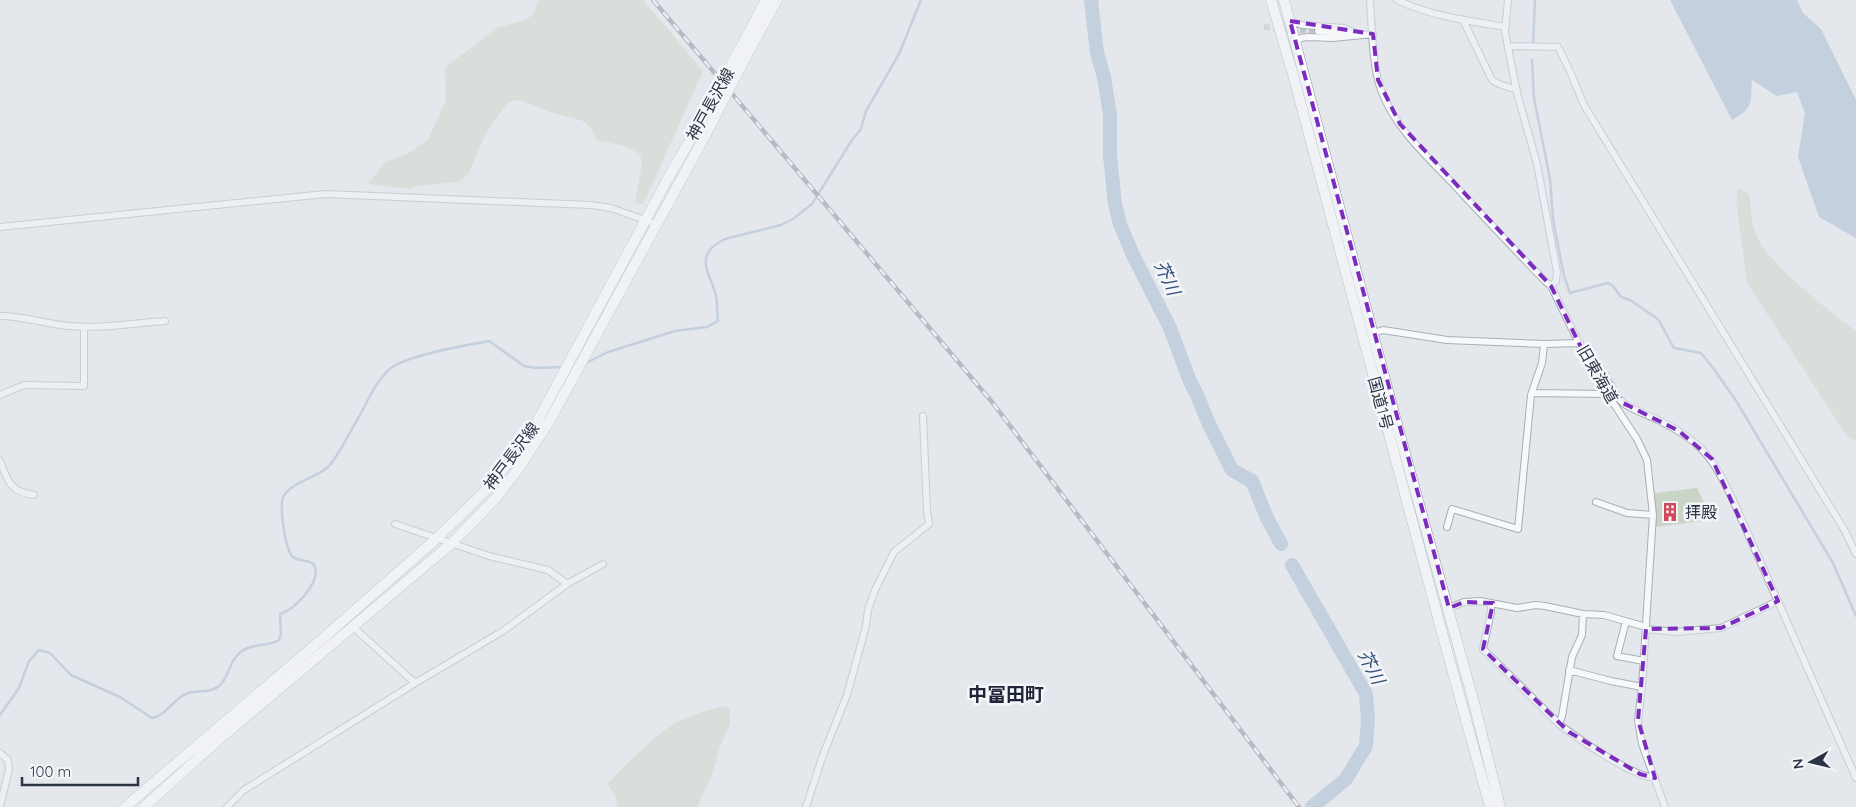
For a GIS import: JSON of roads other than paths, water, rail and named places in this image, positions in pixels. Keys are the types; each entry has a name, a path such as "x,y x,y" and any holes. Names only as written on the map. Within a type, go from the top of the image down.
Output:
{"main road":[{"name":"神戸長沢線","path":"144,807 216,742 452,543 502,490 519,468 550,420 656,224 701,131 746,46 766,0"},
{"name":"神戸長沢線","path":"746,46 777,0"},
{"name":"国道1号","path":"1271,0 1292,71 1422,562 1490,807"},
{"name":"国道1号","path":"1284,0 1449,608 1500,807"},
{"name":"神戸長沢線","path":"125,807 322,640 436,539 485,491 522,446 537,422 646,219 701,131"}],"street":[{"name":"旧東海道","path":"1370,0 1378,80 1390,108 1403,128 1526,262 1552,286 1593,372 1637,439 1647,460 1653,515 1644,661 1638,720 1642,744 1665,807"},
{"path":"1397,0 1416,8 1463,20 1506,27"},
{"path":"1508,0 1506,27 1508,46 1517,90 1537,164 1558,272 1556,281 1552,286"},
{"path":"1463,20 1492,80 1517,90"},
{"path":"1290,21 1302,25 1344,28 1359,34"},
{"path":"1318,31 1373,34"},
{"path":"1296,42 1301,38 1308,37 1333,38 1359,34"},
{"path":"1508,46 1558,47 1584,105 1840,523 1856,554"},
{"path":"0,227 326,194 591,205 611,208 656,224"},
{"path":"0,316 84,327 106,327 165,321"},
{"path":"0,396 24,385 84,386 84,327"},
{"path":"1373,333 1383,330 1446,340 1544,344 1580,343"},
{"path":"1447,527 1452,509 1518,529 1532,394 1542,363 1544,344"},
{"path":"1593,372 1604,374 1623,403 1679,431 1698,445 1712,459 1720,472 1856,778"},
{"path":"1532,394 1607,394"},
{"path":"806,807 823,755 847,695 866,626 868,610 875,590 894,552 929,524 926,511 923,416"},
{"path":"0,461 9,483 19,491 34,495"},
{"path":"1596,502 1627,513 1653,515"},
{"path":"395,524 489,556 548,570 567,584"},
{"path":"227,807 244,790 415,683 510,627 567,584 603,564"},
{"path":"1449,608 1464,602 1480,601 1517,608 1536,605 1582,614 1604,615 1646,628 1683,632 1721,628 1778,601"},
{"path":"1491,603 1491,612 1483,649 1559,724 1603,754 1640,774 1655,778"},
{"path":"1559,724 1572,657 1582,635 1582,614"},
{"path":"1626,621 1617,656 1644,661"},
{"path":"352,626 415,683"},
{"path":"1569,670 1642,687"},
{"path":"0,753 8,760 9,770 0,806"}],"water":[{"path":"1670,0 1797,0 1803,13 1821,29 1856,100 1856,238 1819,217 1798,157 1805,113 1797,92 1777,96 1752,80 1751,99 1748,108 1732,120"}],"waterway":[{"path":"586,363 608,352 675,331 707,327 718,321 716,295 706,262 710,250 725,239 781,225 793,219 812,204 852,140 861,129 866,111 899,54 921,0"},
{"name":"芥川","path":"1091,0 1097,53 1104,77 1110,115 1110,156 1115,204 1120,224 1133,255 1170,328 1189,379 1232,470 1252,481 1267,518 1281,544"},
{"path":"1533,46 1535,0"},
{"path":"1532,60 1534,98 1550,179 1553,219 1564,276 1570,293 1608,283 1613,286 1621,297 1630,300 1658,319 1674,348 1701,353 1735,399 1833,563 1856,616"},
{"path":"0,715 19,688 29,661 39,650 50,653 71,675 120,697 152,718 161,714 181,696 207,691 219,686 223,682 234,659 242,651 279,640 281,633 280,614 300,601 313,583 316,571 314,565 310,562 295,559 290,553 282,514 284,496 294,486 328,467 340,451 375,386 391,368 399,363 423,355 489,341 524,366 536,368 563,367"},
{"name":"芥川","path":"1292,565 1366,694 1368,719 1366,746 1346,779 1312,807"}],"tunnel":[{"path":"1264,27 1318,31"}],"railway":[{"path":"653,0 992,402 1299,807"}],"place":[{"name":"拝殿","path":"1670,512"}],"district":[{"name":"中冨田町","path":"1006,694"}]}
